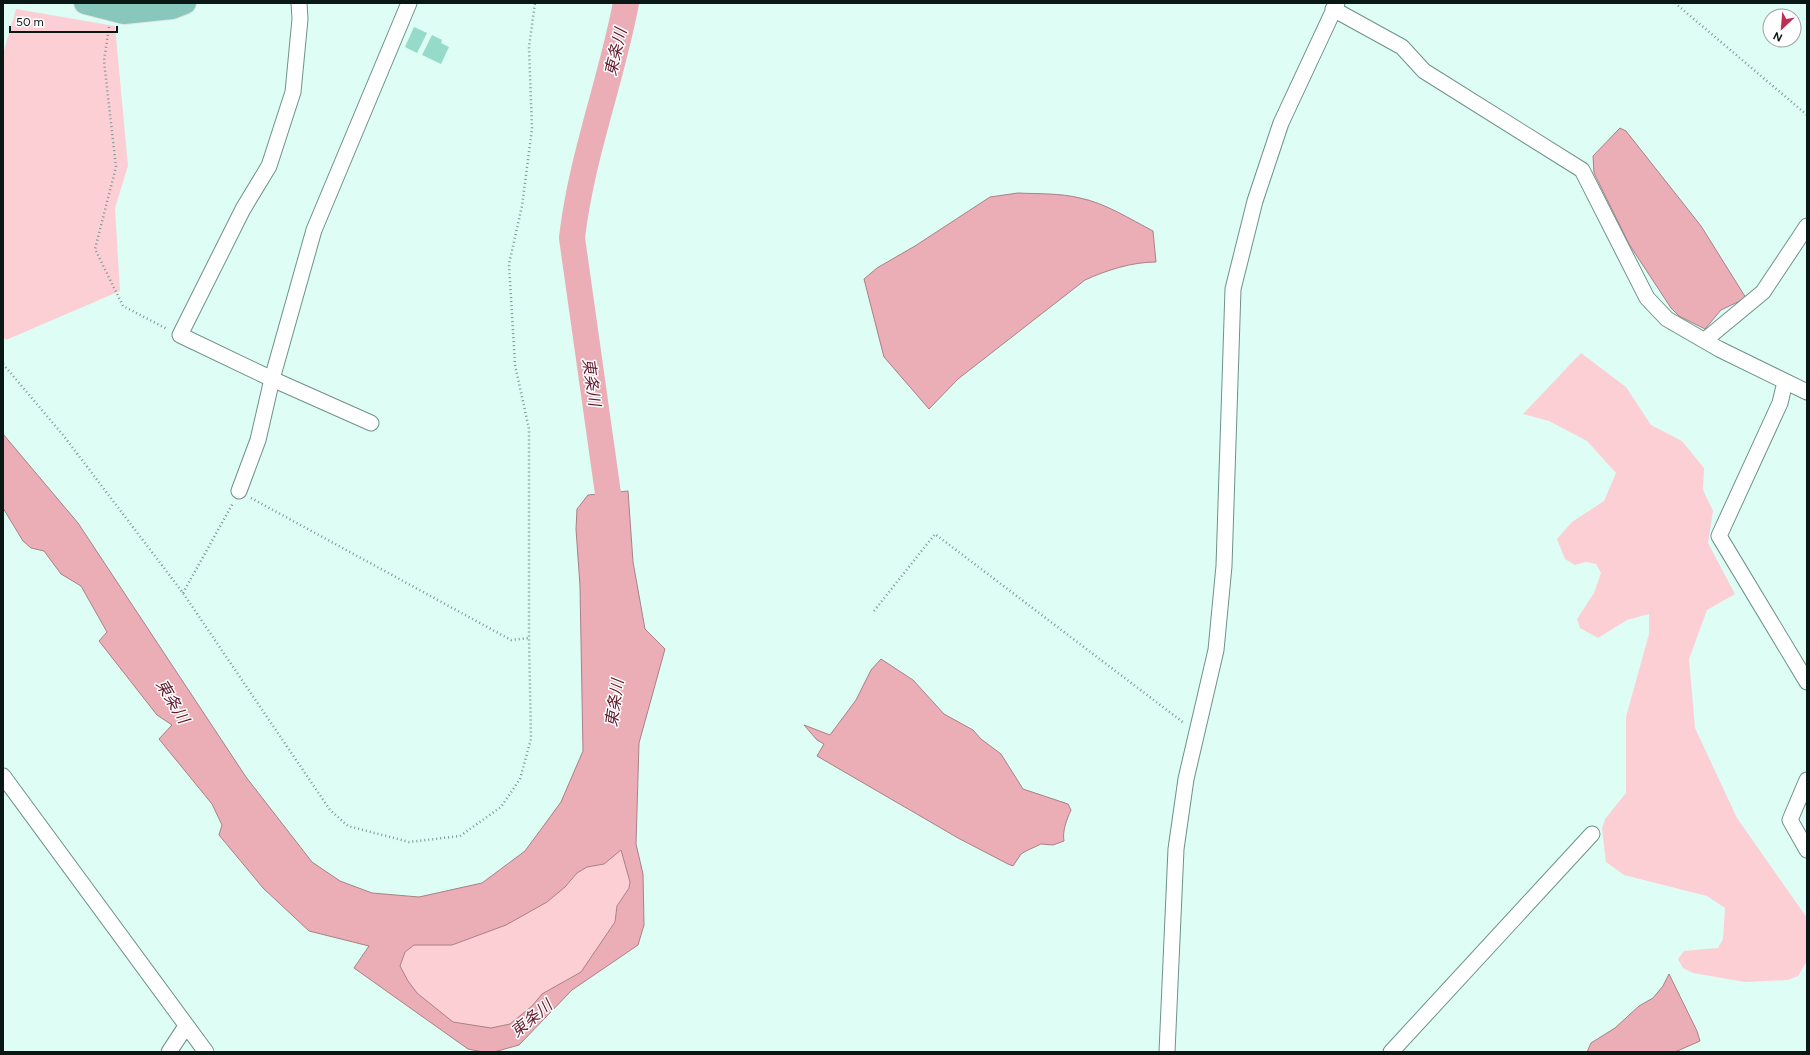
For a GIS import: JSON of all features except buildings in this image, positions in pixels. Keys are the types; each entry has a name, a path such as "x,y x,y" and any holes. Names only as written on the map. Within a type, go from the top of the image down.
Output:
{"main road":[{"path":"85,3 124,13 172,8 185,3"}],"street":[{"path":"298,3 300,20 293,92 269,166 243,209 180,335 272,379 372,423"},
{"path":"239,491 258,440 272,379 314,230 409,3"},
{"path":"1167,1052 1176,849 1186,779 1198,733 1216,650 1224,566 1233,290 1255,200 1281,122 1335,6 1402,47 1424,71 1582,170 1647,298 1667,319 1785,382 1807,392"},
{"path":"1705,340 1763,292 1807,226"},
{"path":"1785,382 1780,403 1719,536 1807,682"},
{"path":"4,779 206,1052"},
{"path":"1807,780 1790,820 1807,850"},
{"path":"1391,1052 1592,834"},
{"path":"169,1052 186,1026"}],"path":[{"path":"3,364 63,435 183,593 330,810 348,826 409,842 460,836 501,807 520,779 531,738 529,638 529,429 515,365 509,264 522,206 532,129 529,47 535,3"},
{"path":"1675,3 1807,115"},
{"path":"112,10 104,61 116,167 95,249 123,306 180,335"},
{"path":"183,593 239,491 511,640 529,638"},
{"path":"874,611 936,534 1198,733"}],"shaded area":[{"path":"16,9 115,26 128,166 115,208 120,291 6,340 3,337 3,54"},
{"path":"1581,353 1626,387 1651,425 1682,441 1704,468 1703,490 1713,511 1708,543 1735,594 1707,610 1689,659 1695,728 1737,818 1807,918 1807,961 1798,976 1788,980 1745,982 1693,973 1683,968 1678,959 1684,951 1718,948 1723,939 1725,908 1707,896 1624,875 1606,862 1602,829 1605,819 1626,793 1626,717 1649,634 1649,614 1627,620 1598,638 1580,628 1577,619 1594,593 1601,573 1596,564 1586,562 1575,565 1565,559 1557,539 1572,522 1604,501 1616,473 1587,441 1549,421 1523,414"},
{"path":"621,850 630,881 629,887 617,906 615,922 581,972 542,994 532,1006 510,1024 491,1028 453,1022 417,993 408,981 400,966 405,952 414,945 452,945 565,887 577,873 587,867 604,864"}],"water":[{"path":"1620,128 1626,131 1701,226 1746,298 1721,310 1705,329 1679,316 1671,308 1629,244 1594,173 1593,156"},
{"path":"1018,193 1072,196 1089,200 1117,212 1153,231 1156,262 1138,263 1120,267 1085,280 958,379 929,409 884,357 864,279 877,268 915,246 990,197"},
{"path":"3,434 78,523 246,777 312,862 340,881 372,893 419,897 482,883 525,851 561,802 583,751 580,586 576,529 577,509 588,495 628,491 633,562 645,629 665,649 639,743 636,844 643,874 644,925 638,945 572,990 519,1045 494,1052 483,1052 468,1049 354,968 369,946 309,931 263,888 219,835 222,825 212,804 159,739 172,725 157,715 99,641 107,632 81,586 61,574 44,551 31,548 23,541 3,508","holes":["621,850 630,882 629,888 617,906 615,922 581,972 542,994 532,1006 510,1024 491,1028 453,1022 417,993 408,981 400,966 405,952 414,945 452,945 506,925 547,902 565,887 577,873 587,867 604,864"]},
{"path":"881,659 913,680 944,714 973,730 981,739 1001,754 1023,789 1068,804 1071,810 1064,829 1064,841 1053,845 1041,844 1026,851 1021,854 1013,866 958,838 817,756 824,744 817,740 804,725 830,735 856,700 871,670"},
{"path":"1669,974 1697,1031 1700,1041 1675,1052 1587,1052 1591,1043 1615,1028 1639,1006 1653,998 1663,986"}],"waterway":[{"name":"東条川","path":"613,529 572,238 582,179 620,32 626,3"}]}
